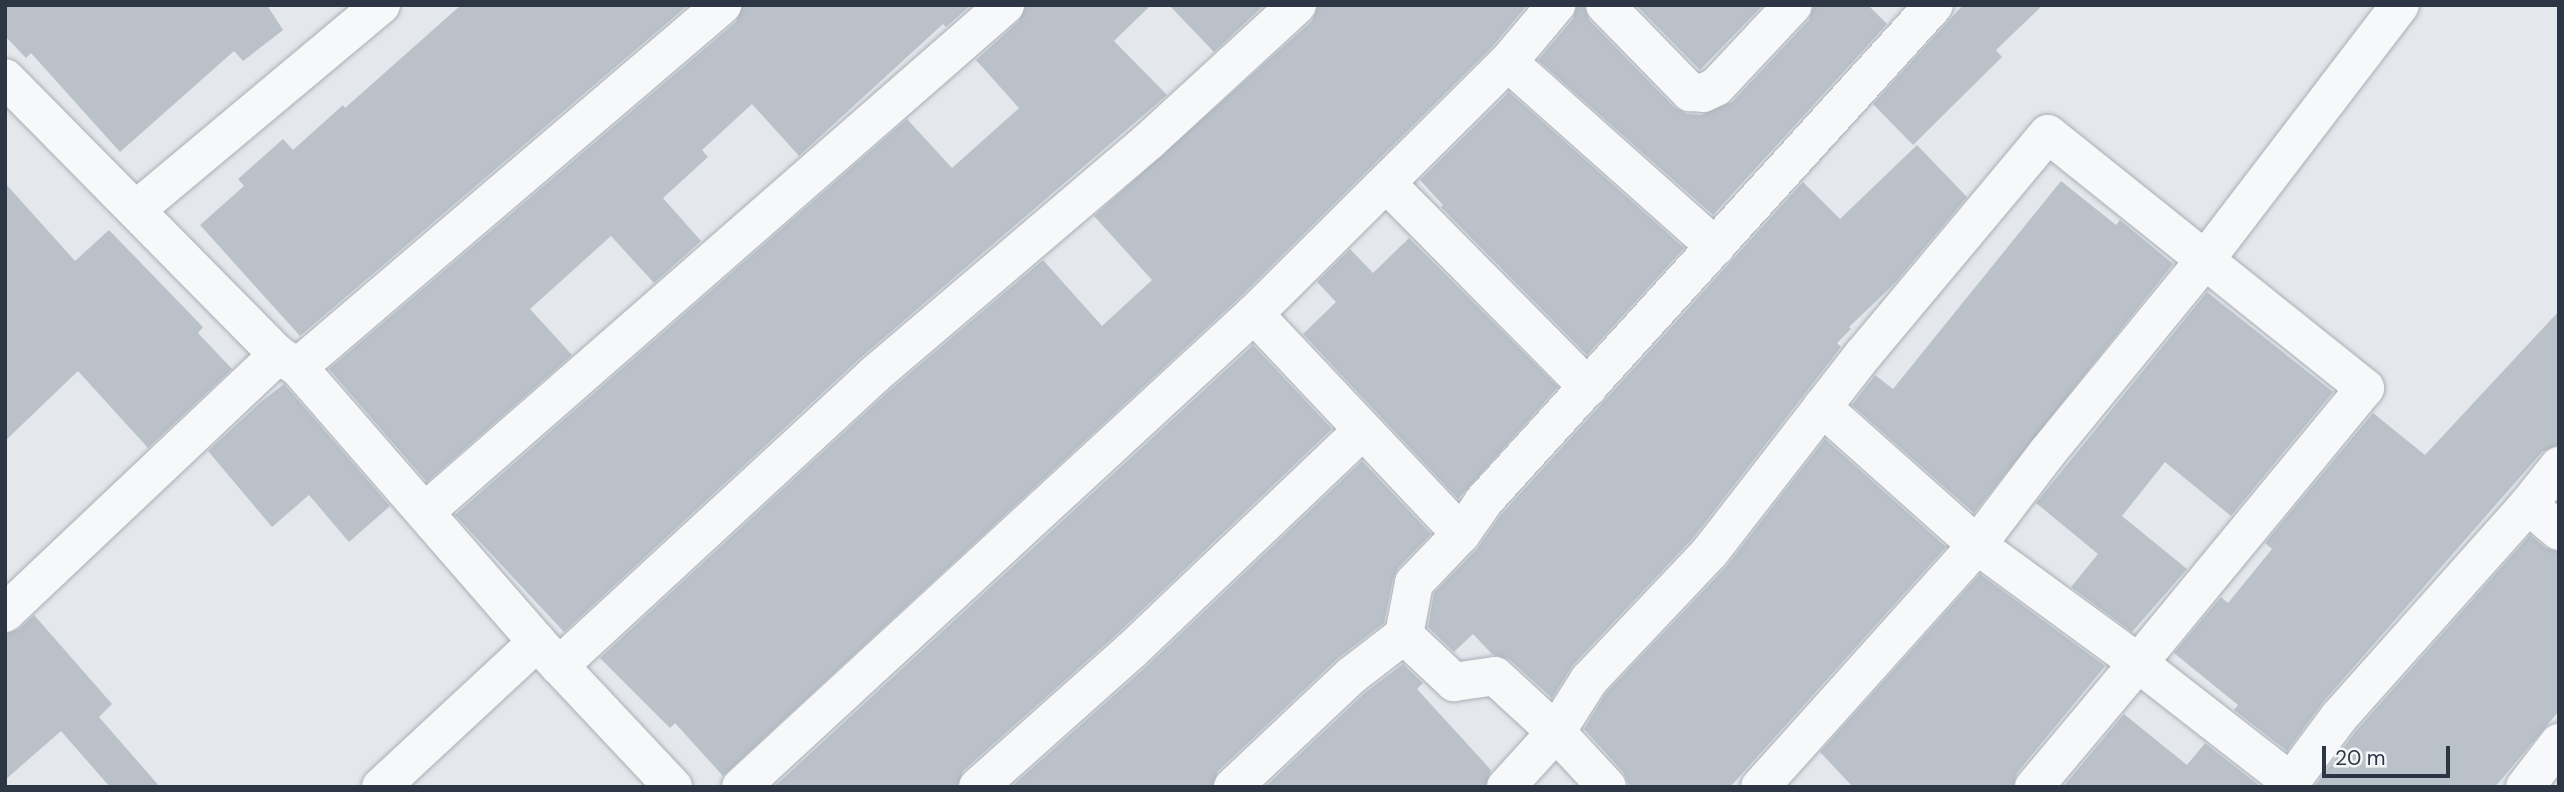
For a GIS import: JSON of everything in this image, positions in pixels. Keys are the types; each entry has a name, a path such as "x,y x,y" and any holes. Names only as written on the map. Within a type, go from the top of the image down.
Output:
{"street":[{"path":"137,209 381,5"},
{"path":"5,612 288,361 722,5"},
{"path":"426,511 1005,5"},
{"path":"381,787 548,654 1149,141 1297,5"},
{"path":"741,787 1254,314 1508,62 1556,5"},
{"path":"1605,5 1690,92 1703,93 1716,87 1793,5"},
{"path":"1233,787 1352,675 1404,635 1414,583 1461,534 1483,502 1934,5"},
{"path":"1760,787 1977,545 2047,453 2205,260 2400,5"},
{"path":"1508,62 1716,247"},
{"path":"5,78 288,361 426,511 548,654 673,787"},
{"path":"1506,787 1556,732 1588,680 1710,552 1822,407 2048,134 2365,388 2034,787"},
{"path":"1387,184 1588,387"},
{"path":"1254,314 1461,534"},
{"path":"1822,407 1977,545 2138,663 2289,785 2339,717 2528,505 2559,466"},
{"path":"978,787 1132,650 1362,431"},
{"path":"2528,505 2559,531"},
{"path":"1404,635 1454,682 1494,676 1556,732 1606,787"},
{"path":"2525,787 2559,743"}],"building":[{"path":"5,5 267,5 283,30 243,61 234,51 120,152 31,53 26,58 5,36"},
{"path":"461,5 688,5 300,336 200,225 244,186 238,179 283,139 293,150 343,105 345,108"},
{"path":"743,5 971,5 946,27 943,24 799,156 752,104 702,150 708,157 663,198 701,241 654,283 611,236 530,309 572,355 427,482 329,369 736,22"},
{"path":"1026,5 1151,5 1114,41 1167,95 859,359 564,632 455,515 907,119 952,168 1019,108 976,60 1019,21"},
{"path":"1169,5 1264,5 1214,52"},
{"path":"1318,5 1527,5 1492,47 1239,298 723,776 675,723 670,728 600,658 889,391 1043,260 1102,326 1152,280 1094,216 1312,21"},
{"path":"1577,5 1584,5 1589,20 1674,107 1687,114 1701,115 1732,102 1809,20 1814,5 1868,5 1887,24 1713,215 1538,60 1573,19"},
{"path":"1636,5 1763,5 1700,70"},
{"path":"1963,5 2043,5 1996,50 2002,57 1913,145 1873,104"},
{"path":"1509,92 1684,248 1587,355 1441,207 1443,205 1420,180"},
{"path":"1917,145 1967,197 1894,284 1849,327 1851,329 1837,343 1841,347 1693,538 1573,665 1552,698 1510,660 1492,654 1473,634 1454,652 1428,627 1434,593 1477,549 1500,516 1803,182 1840,219"},
{"path":"2061,181 2116,225 2120,220 2173,264 1974,513 1852,405 1875,375 1893,389"},
{"path":"5,183 75,261 109,230 203,327 198,333 232,369 148,448 78,371 5,441"},
{"path":"1409,238 1558,387 1458,499 1303,334 1336,302 1317,282 1350,249 1373,273"},
{"path":"2207,292 2333,392 2231,516 2165,462 2122,516 2187,569 2132,632 2071,587 2098,554 2036,503"},
{"path":"2559,311 2559,445 2542,452 2323,702 2287,751 2234,710 2238,705 2174,653 2221,597 2228,603 2272,549 2265,543 2373,413 2425,455"},
{"path":"1253,345 1332,429 1117,634 963,771 957,787 774,787"},
{"path":"284,384 390,506 349,542 309,495 272,527 208,451"},
{"path":"1825,439 1946,547 1730,787 1630,787 1623,772 1584,729 1606,693 1726,567"},
{"path":"1362,461 1431,534 1398,568 1393,579 1384,623 1337,659 1218,771 1212,787 1011,787 1147,666"},
{"path":"2530,535 2546,548 2559,552 2559,711 2495,787 2314,787 2356,731"},
{"path":"1980,574 2105,666 2017,773 2013,787 1853,787 1820,752"},
{"path":"34,615 112,704 99,717 160,787 110,787 61,731 5,780 5,634 19,629"},
{"path":"1403,664 1423,683 1417,689 1491,770 1485,787 1265,787 1366,692"},
{"path":"2124,714 2187,765 2205,743 2261,787 2063,787"}]}
